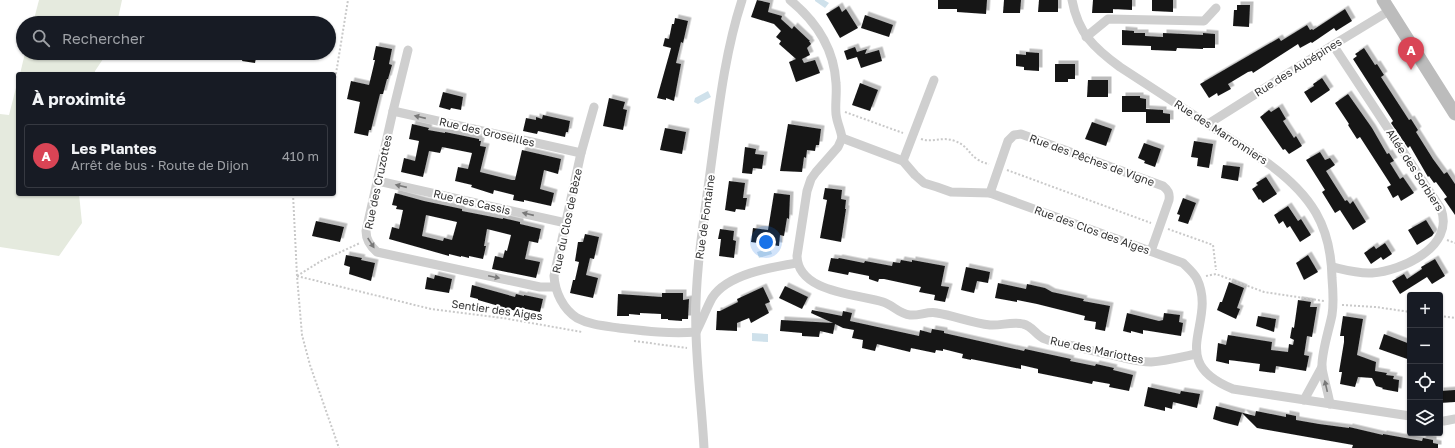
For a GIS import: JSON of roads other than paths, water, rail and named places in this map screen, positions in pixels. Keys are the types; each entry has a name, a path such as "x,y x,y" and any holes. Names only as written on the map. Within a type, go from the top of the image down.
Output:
{"main road":[{"path":"1386,5 1455,114"}],"street":[{"name":"Rue de Fontaine","path":"704,448 696,332 698,268 714,142 727,60 742,0"},
{"path":"696,332 712,298 721,288 746,275 770,268 797,263 807,191 811,179 838,147 842,138 836,114 836,84 830,50 818,28 803,10 790,0"},
{"name":"Rue des Marronniers","path":"1072,0 1076,17 1086,37 1101,53 1120,67 1269,164 1298,188 1310,203 1321,221 1326,235 1332,267 1333,305 1322,367"},
{"name":"Rue des Aubépines","path":"1208,124 1332,45 1386,5"},
{"path":"1086,37 1108,19 1204,21 1216,8"},
{"name":"Allée des Sorbiers","path":"1332,45 1437,203 1444,215 1445,221 1443,233 1438,243 1426,253 1399,268 1383,272 1370,273 1332,267"},
{"name":"Rue des Cruzottes","path":"408,50 366,231 368,241 377,252 540,287 555,287"},
{"path":"903,161 934,80"},
{"name":"Rue du Clos de Bèze","path":"594,107 581,153 554,276 555,287 560,299 572,314 598,325 652,332 696,332"},
{"name":"Rue des Groseilles","path":"393,111 581,153"},
{"name":"Rue des Pêches de Vigne","path":"990,193 1010,137 1017,134 1022,134 1166,188 1169,192 1169,200 1151,251"},
{"name":"Rue des Clos des Aiges","path":"842,138 903,161 924,183 951,192 990,193 1183,263 1197,279 1201,293 1202,301 1196,354"},
{"name":"Rue des Cassis","path":"378,181 566,223"},
{"name":"Rue des Mariottes","path":"797,263 801,271 809,280 818,285 828,289 885,302 903,314 912,315 936,312 994,326 1013,323 1028,325 1044,339 1103,354 1141,361 1158,361 1196,354"},
{"path":"1196,354 1202,367 1210,376 1221,384 1233,389 1407,416"},
{"path":"1304,400 1322,367"},
{"path":"1322,367 1330,404"},
{"path":"1443,421 1455,419"}],"place":[{"name":"Les Plantes","path":"1411,70"}]}
